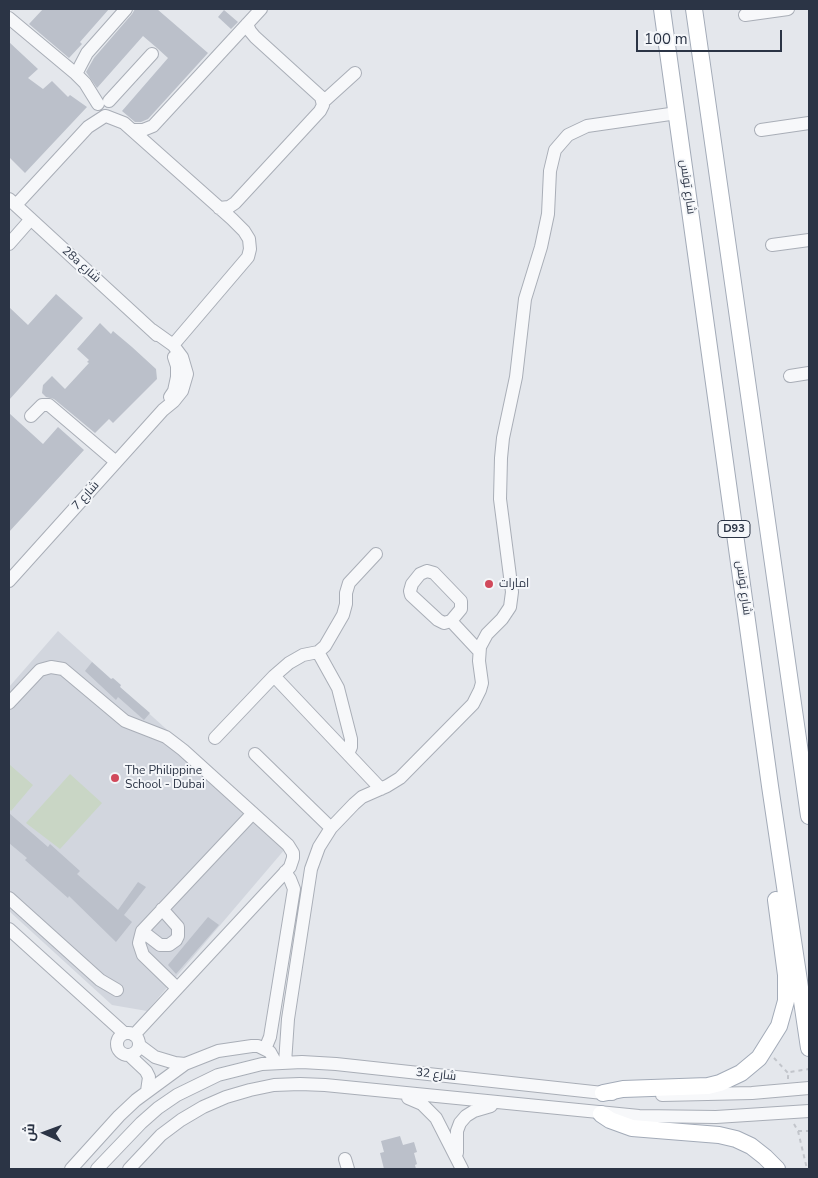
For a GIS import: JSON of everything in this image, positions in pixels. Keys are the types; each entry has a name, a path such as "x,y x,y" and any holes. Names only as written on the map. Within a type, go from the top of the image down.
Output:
{"main road":[{"name":"شارع تونس","path":"662,9 770,786 809,1048"},
{"name":"D93","path":"694,9 809,816"},
{"path":"603,1093 633,1089 698,1088 731,1079 750,1066 766,1048 779,1026 784,1014 787,988 768,842 770,786"},
{"path":"600,1114 632,1128 719,1135 736,1139 751,1146 765,1156 777,1169"}],"street":[{"path":"76,74 83,58 126,9"},
{"path":"132,130 143,130 153,126 261,9"},
{"path":"745,15 788,9"},
{"path":"9,18 76,74 103,110 132,130 220,208 247,235 250,244 249,254 173,345"},
{"path":"247,24 255,37 321,97 323,102"},
{"path":"12,202 88,127 152,54"},
{"path":"220,208 235,203 320,111 323,102 355,73"},
{"path":"280,1063 311,869 318,847 331,828 354,804 371,792 381,789 400,778 473,704 482,683 480,651 483,640 506,613 512,600 512,585 500,499 501,458 503,438 516,377 526,299 548,214 551,160 561,142 577,130 587,126 676,113"},
{"path":"761,130 809,123"},
{"name":"28a شارع","path":"12,202 152,330 168,348 177,366 176,384 163,410"},
{"path":"9,244 31,219"},
{"path":"772,245 809,240"},
{"name":"28a شارع","path":"152,330 173,345 185,362 186,380 179,396 163,410"},
{"path":"790,376 809,373"},
{"path":"31,416 42,405 49,405 116,462"},
{"name":"شارع 7","path":"9,581 163,410"},
{"path":"215,738 274,676 293,660 318,652 328,642 344,615 349,583 376,554"},
{"path":"451,621 480,651"},
{"path":"318,652 338,688 352,743 348,754"},
{"path":"9,703 40,670 51,667 63,669 125,721 138,728 156,733 175,744 291,849 292,863 285,872 133,1038 118,1038 117,1046 121,1053 129,1055 146,1071 149,1077 147,1091"},
{"path":"274,676 381,789"},
{"path":"255,754 331,828"},
{"path":"177,988 143,955 139,943 142,931 253,814"},
{"path":"265,1049 270,1037 294,889 285,872"},
{"path":"9,898 105,984 117,990"},
{"path":"142,931 160,945 169,945 176,940 178,927 162,909"},
{"path":"9,929 74,988 155,1057 175,1064 185,1064"},
{"path":"74,988 90,971"},
{"path":"129,1055 136,1052 133,1038"},
{"path":"71,1169 118,1116 147,1091 185,1064 201,1056 235,1048 258,1046 270,1052 280,1063"},
{"name":"شارع 32","path":"97,1169 140,1123 177,1095 218,1075 240,1069 280,1063 336,1064 603,1093 715,1095 809,1088"},
{"name":"شارع 32","path":"129,1169 161,1135 203,1107 226,1097 274,1085 300,1084 600,1114 648,1117 716,1117 809,1110"},
{"path":"394,1093 414,1100 430,1110 464,1168"},
{"path":"464,1168 456,1140 456,1131 460,1122 474,1111 501,1104"}],"path":[{"path":"766,1048 789,1074"},
{"path":"798,1131 807,1169"},
{"path":"803,1132 809,1131"}],"shaded area":[{"name":"The Philippine School - Dubai","path":"58,631 291,842 147,1011 112,1005 9,911 9,687"}],"green space":[{"path":"10,765 33,785 11,811 9,808"},
{"path":"70,774 102,803 60,849 26,823"}],"building":[{"path":"43,9 109,9 80,42 82,44 69,58 29,24"},
{"path":"135,9 157,9 208,53 148,119 141,122 135,122 122,111 168,58 143,36 97,88 86,72 94,58"},
{"path":"224,10 238,22 231,29 218,17"},
{"path":"9,42 38,69 28,78 43,89 52,81 68,97 70,95 87,107 25,173 9,157"},
{"path":"56,294 83,318 9,400 9,307 28,325"},
{"path":"100,323 111,334 113,331 156,369 157,379 113,423 109,419 95,433 54,399 46,397 42,393 43,385 52,376 65,389 89,363 87,362 89,360 77,349"},
{"path":"9,413 43,444 58,427 84,450 9,532"},
{"path":"92,662 111,679 113,678 121,685 120,687 150,713 144,720 118,697 116,700 85,671"},
{"path":"9,813 48,847 50,844 80,871 77,874 118,910 138,882 146,887 124,915 132,922 116,942 69,896 68,898 25,860 27,858 9,843"},
{"path":"208,917 219,925 176,974 168,965"},
{"path":"400,1136 403,1145 414,1142 417,1152 414,1153 417,1164 415,1165 416,1169 384,1169 380,1153 384,1152 381,1141"}],"place":[{"name":"امارات","path":"489,584"},
{"name":"The Philippine School - Dubai","path":"115,778"}]}
